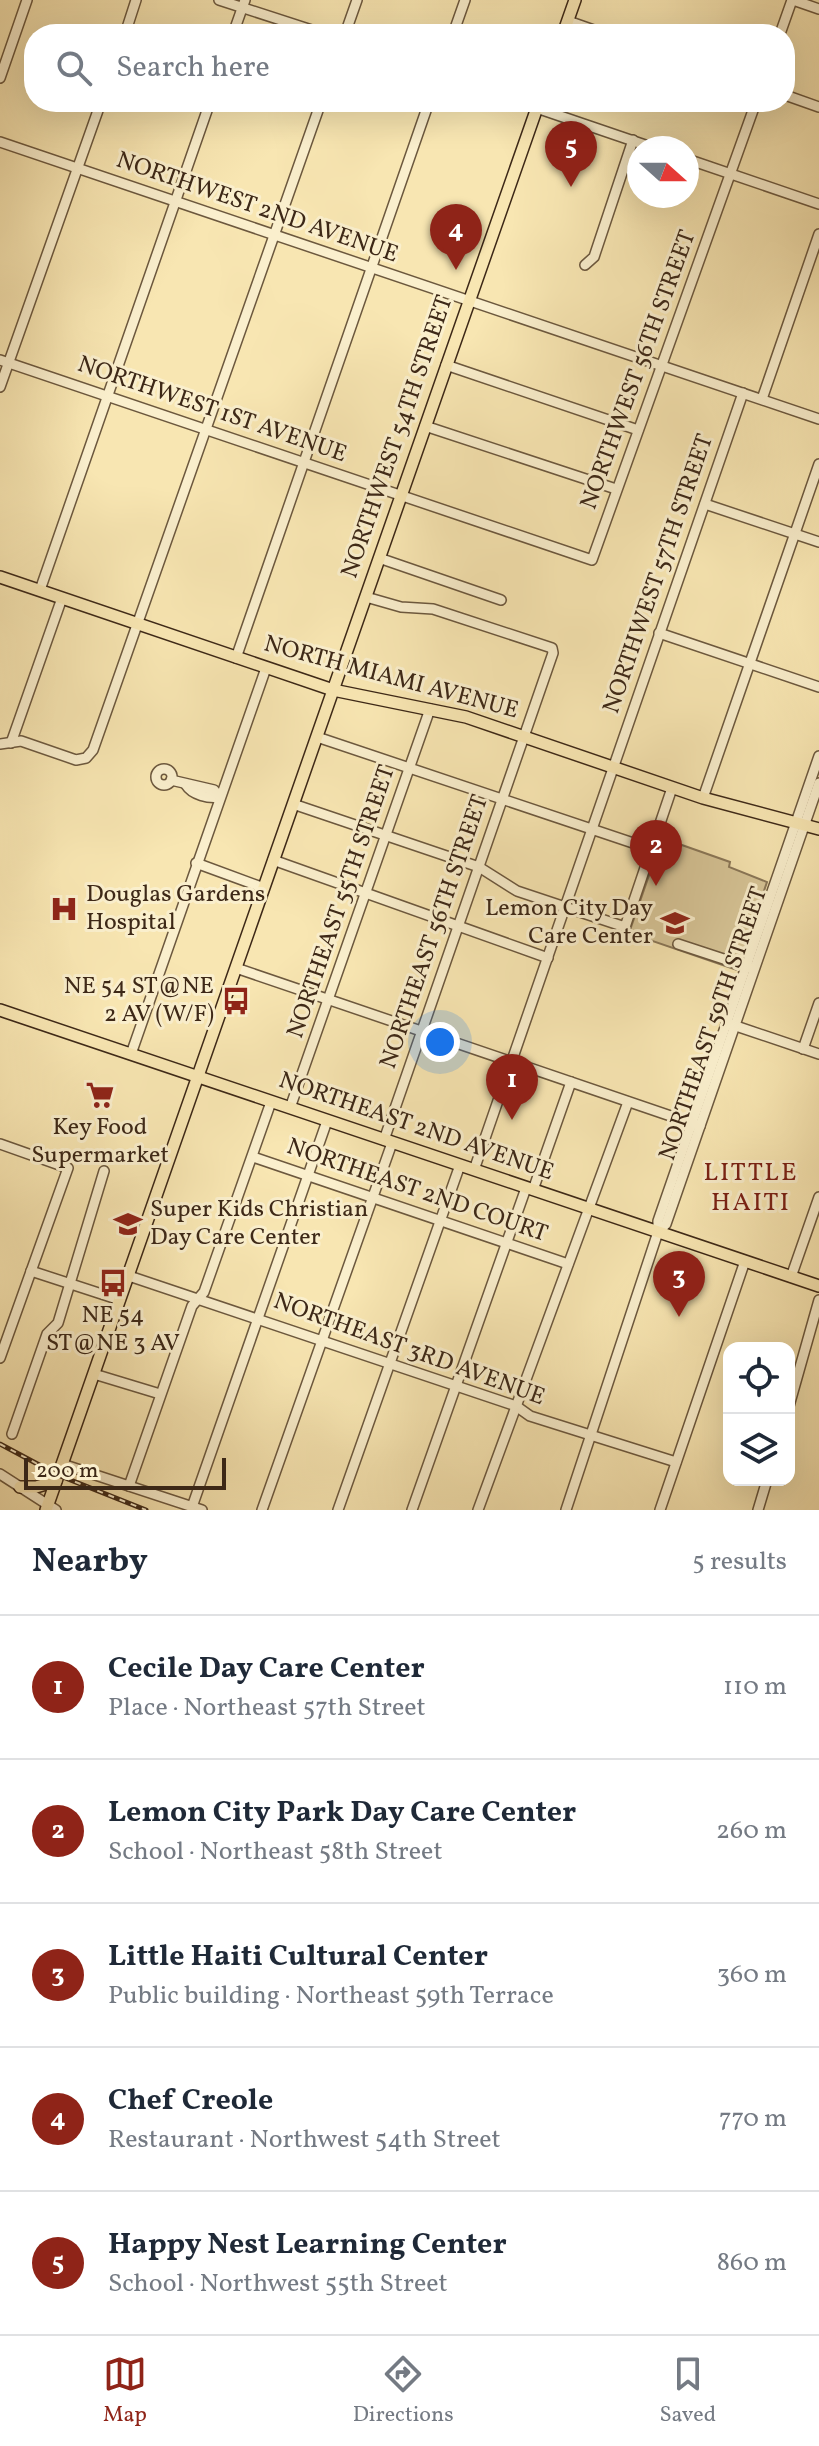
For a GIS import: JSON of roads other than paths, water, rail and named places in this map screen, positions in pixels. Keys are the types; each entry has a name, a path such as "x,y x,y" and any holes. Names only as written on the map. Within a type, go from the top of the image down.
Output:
{"main road":[{"path":"567,24 575,0"},
{"name":"NORTHWEST 54TH STREET","path":"50,1508 56,1481 535,112"},
{"name":"NORTH MIAMI AVENUE","path":"0,577 333,690 466,717 703,798 819,829"},
{"name":"NORTHEAST 2ND AVENUE","path":"0,1010 819,1286"},
{"path":"20,1487 36,1487 56,1481"}],"street":[{"path":"0,78 27,0"},
{"path":"128,24 136,0"},
{"path":"219,0 244,4 297,24"},
{"path":"349,24 357,0"},
{"path":"457,24 465,0"},
{"path":"784,24 792,0 819,9"},
{"path":"237,24 244,4"},
{"path":"568,21 577,24"},
{"path":"795,99 819,107"},
{"path":"0,387 4,362 98,112"},
{"path":"40,590 206,112"},
{"path":"0,744 21,741 76,760 86,758 93,750 317,112"},
{"path":"236,658 426,112"},
{"path":"557,112 627,138"},
{"name":"NORTHWEST 56TH STREET","path":"592,560 752,112"},
{"name":"NORTHWEST 2ND AVENUE","path":"0,142 819,419"},
{"path":"585,265 594,257 627,158"},
{"path":"699,163 819,204"},
{"path":"762,399 819,234"},
{"name":"NORTHWEST 1ST AVENUE","path":"4,362 592,560"},
{"path":"446,365 638,430"},
{"name":"NORTHWEST 57TH STREET","path":"474,1170 743,393"},
{"path":"425,426 616,489"},
{"path":"703,798 819,464"},
{"path":"705,504 819,542"},
{"path":"379,558 501,600"},
{"path":"366,597 401,607 433,609 552,648 524,737"},
{"path":"11,743 62,598"},
{"path":"659,633 819,687"},
{"path":"131,1054 266,668"},
{"name":"NORTHEAST 55TH STREET","path":"290,1108 430,709"},
{"path":"317,737 651,849"},
{"name":"NORTHEAST 56TH STREET","path":"262,1510 373,1196 421,1032 524,737"},
{"path":"800,825 819,756"},
{"path":"171,780 186,785 191,782 214,790 220,797"},
{"path":"800,825 819,783"},
{"path":"293,804 479,867 517,891 625,927 672,788"},
{"name":"NORTHEAST 59TH STREET","path":"566,1510 658,1232 658,1221 696,1124 800,825"},
{"path":"273,860 548,958"},
{"path":"196,863 264,888"},
{"path":"678,944 750,968"},
{"path":"236,968 696,1124"},
{"path":"803,1049 819,1003"},
{"path":"731,1025 819,1054"},
{"path":"412,1510 507,1242 571,1082"},
{"path":"129,1486 160,1394 198,1298 204,1292 271,1102"},
{"path":"478,1510 628,1102"},
{"path":"62,1464 197,1508 327,1121"},
{"path":"0,1144 68,1168 0,1358"},
{"name":"NORTHEAST 2ND COURT","path":"253,1157 568,1264"},
{"path":"338,1510 460,1165"},
{"path":"12,1434 47,1334 58,1323 104,1171"},
{"path":"791,1277 819,1197"},
{"path":"660,1510 745,1261"},
{"path":"31,1271 120,1300"},
{"name":"NORTHEAST 3RD AVENUE","path":"129,1276 456,1385 516,1406 530,1416 676,1462"},
{"path":"795,1385 819,1300"},
{"path":"94,1374 160,1394"},
{"path":"0,1474 50,1508"},
{"path":"758,1510 765,1486"}],"railway":[{"path":"0,1444 58,1475 146,1510"}],"place":[{"name":"Happy Nest Learning Center","path":"571,187"},
{"name":"Chef Creole","path":"456,270"},
{"name":"Lemon City Park Day Care Center","path":"656,886"},
{"name":"Douglas Gardens Hospital","path":"64,909"},
{"name":"Lemon City Day Care Center","path":"675,923"},
{"name":"NE 54 ST@NE 2 AV (W/F)","path":"236,1001"},
{"name":"Key Food Supermarket","path":"100,1095"},
{"name":"Cecile Day Care Center","path":"512,1120"},
{"name":"Super Kids Christian Day Care Center","path":"128,1224"},
{"name":"NE 54 ST@NE 3 AV","path":"113,1283"},
{"name":"Little Haiti Cultural Center","path":"679,1317"}],"district":[{"name":"LITTLE HAITI","path":"751,1188"}]}
